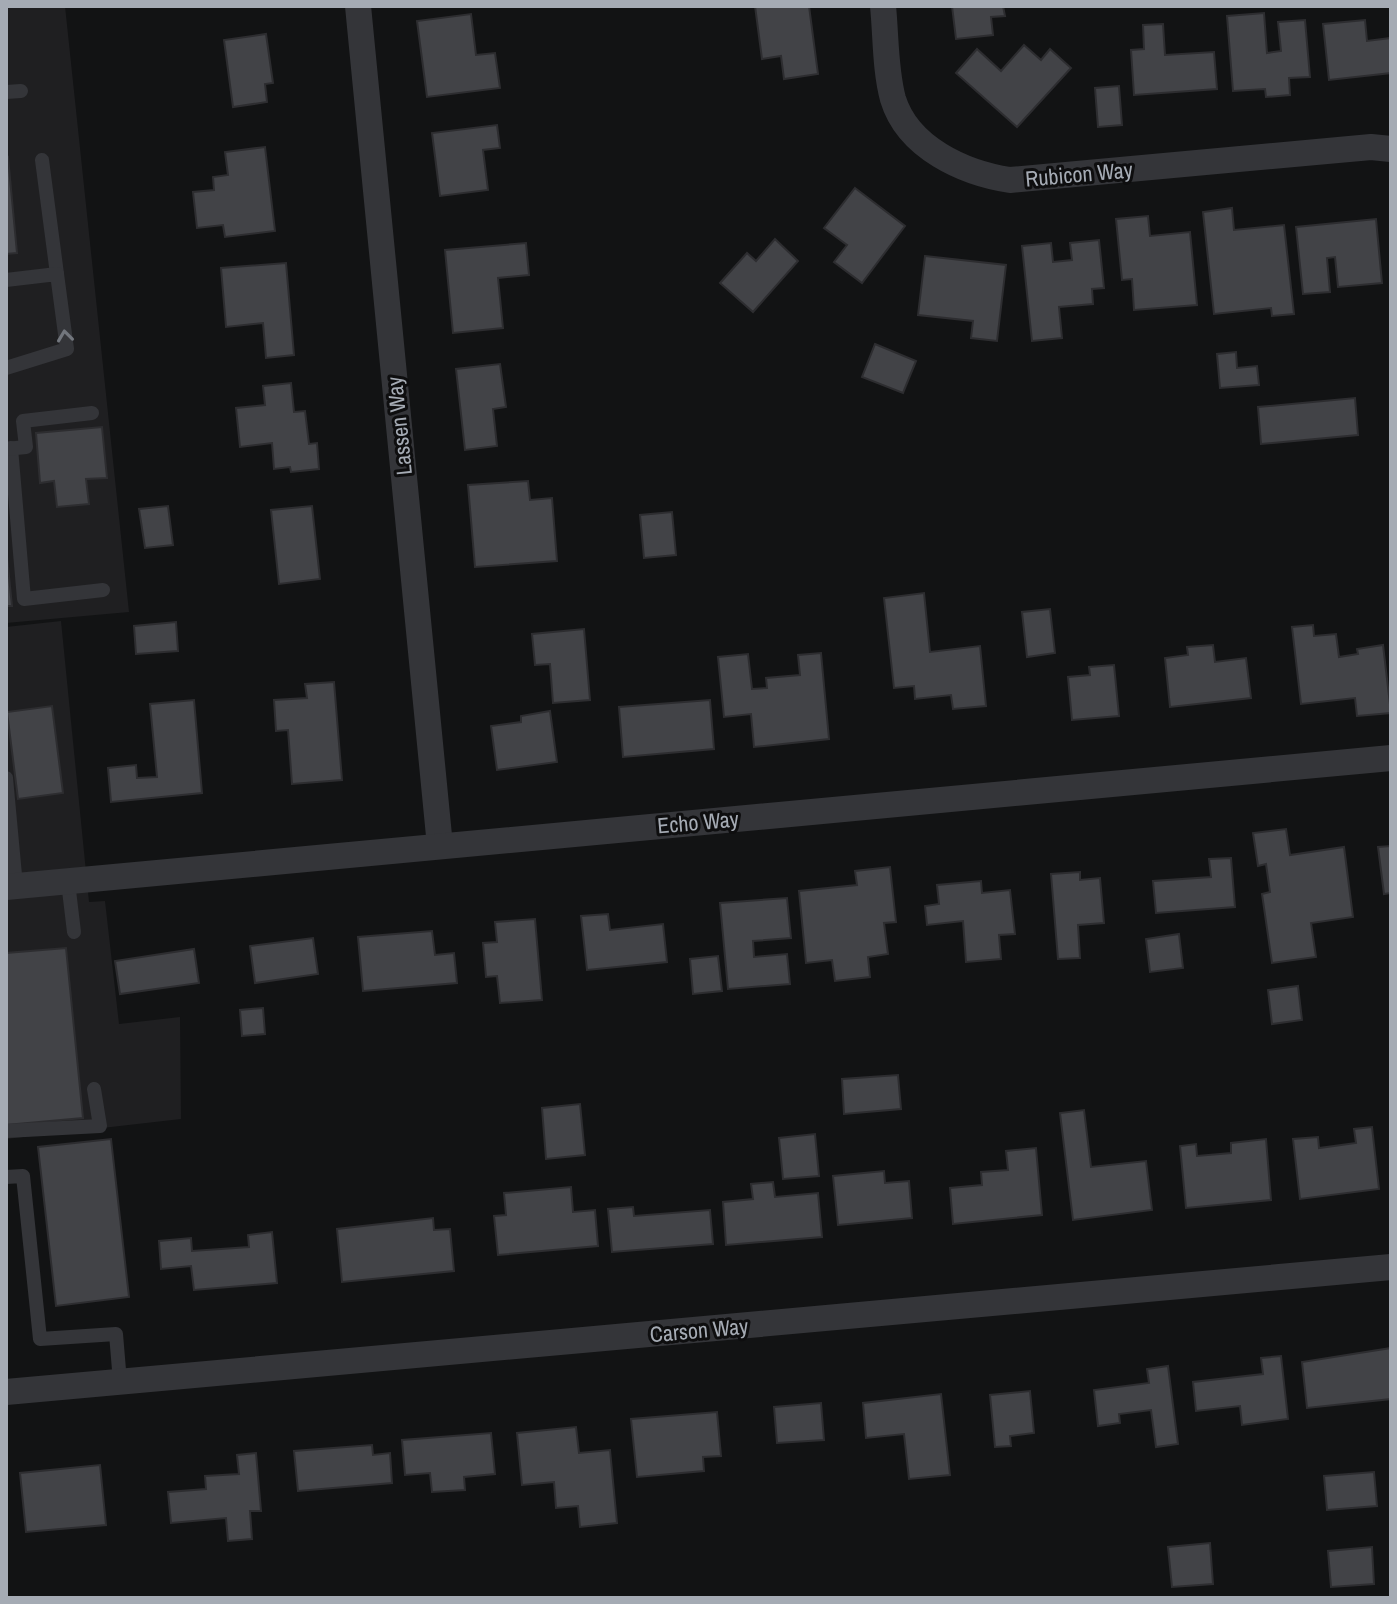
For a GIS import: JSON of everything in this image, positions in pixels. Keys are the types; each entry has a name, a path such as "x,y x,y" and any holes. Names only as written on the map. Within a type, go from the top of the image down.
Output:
{"street":[{"name":"Lassen Way","path":"358,6 440,846"},
{"name":"Rubicon Way","path":"883,6 893,100 925,145 974,174 1020,179 1371,147 1391,149"},
{"name":"Echo Way","path":"11,887 1391,758"},
{"name":"Carson Way","path":"6,1392 1391,1267"}],"lane":[{"path":"6,368 67,349 42,160"},
{"path":"6,280 57,274"},
{"path":"92,413 23,421 26,447 8,449 24,599 103,590"},
{"path":"6,778 11,887"},
{"path":"68,882 74,932"},
{"path":"6,1131 100,1126 94,1089"},
{"path":"6,1177 23,1176 40,1339 116,1334 120,1382"}],"shaded area":[{"path":"6,6 65,6 129,612 6,623"},
{"path":"61,621 89,902 105,901 119,1024 180,1017 181,1119 6,1139 6,627"}],"building":[{"path":"755,6 809,6 818,74 784,79 781,56 762,59"},
{"path":"952,6 1003,6 1005,16 991,17 993,35 956,39"},
{"path":"1264,13 1267,53 1281,51 1278,22 1305,20 1310,77 1289,78 1290,95 1266,97 1265,89 1233,91 1227,16"},
{"path":"471,14 476,55 495,53 500,88 427,97 417,21"},
{"path":"1365,20 1367,41 1391,38 1391,73 1329,80 1323,24"},
{"path":"1163,24 1165,55 1214,52 1217,89 1134,95 1131,50 1144,49 1143,25"},
{"path":"266,34 273,83 265,84 267,102 233,107 224,40"},
{"path":"1024,45 1041,60 1050,49 1071,68 1017,127 956,73 977,49 1001,71"},
{"path":"1119,86 1122,125 1098,127 1095,88"},
{"path":"497,125 500,148 483,150 488,190 440,196 432,133"},
{"path":"265,147 275,231 225,237 223,225 197,228 193,192 214,190 213,177 228,175 225,152"},
{"path":"6,158 17,253 6,254"},
{"path":"855,188 905,226 862,283 834,262 847,245 824,228"},
{"path":"1232,208 1234,230 1284,225 1294,314 1272,316 1271,308 1214,314 1203,212"},
{"path":"1148,216 1150,236 1190,232 1197,305 1134,310 1132,279 1122,280 1116,219"},
{"path":"1376,219 1382,283 1338,287 1335,257 1327,258 1330,292 1303,294 1296,227"},
{"path":"775,239 798,261 753,312 720,283 747,253 756,261"},
{"path":"1099,240 1104,288 1092,289 1093,304 1059,307 1062,338 1032,341 1022,246 1051,243 1053,262 1072,260 1070,243"},
{"path":"526,243 529,275 498,278 503,328 453,333 445,250"},
{"path":"925,256 1006,265 997,341 971,338 973,321 918,315"},
{"path":"286,263 294,355 266,358 263,323 226,327 221,268"},
{"path":"875,344 916,361 903,393 862,377"},
{"path":"1236,352 1237,368 1257,366 1259,385 1220,388 1217,354"},
{"path":"500,364 506,407 493,409 497,446 465,450 456,369"},
{"path":"291,383 294,412 305,411 309,444 317,443 319,469 291,472 290,467 274,469 272,443 240,447 236,408 265,405 263,386"},
{"path":"1355,398 1358,435 1261,444 1258,407"},
{"path":"102,427 107,478 86,479 89,504 57,507 54,481 40,483 36,433"},
{"path":"528,481 530,500 552,498 557,561 475,567 468,485"},
{"path":"168,506 173,545 145,548 139,509"},
{"path":"312,506 320,579 279,584 271,510"},
{"path":"672,512 676,555 644,558 640,515"},
{"path":"6,547 12,606 6,606"},
{"path":"924,593 930,652 980,646 986,706 953,709 951,695 915,699 914,686 894,688 884,598"},
{"path":"1050,609 1055,653 1027,657 1022,612"},
{"path":"176,622 178,651 136,654 134,626"},
{"path":"1313,625 1314,636 1336,634 1339,657 1358,654 1357,649 1383,645 1391,713 1357,716 1355,698 1301,704 1292,627"},
{"path":"584,629 590,700 553,703 550,664 535,665 532,634"},
{"path":"1213,645 1215,662 1246,658 1251,698 1170,707 1165,658 1188,655 1187,647"},
{"path":"821,653 829,739 754,747 751,714 724,717 718,657 748,654 752,689 767,688 766,678 800,675 798,655"},
{"path":"1114,665 1119,716 1072,720 1068,677 1090,675 1089,667"},
{"path":"334,682 342,780 292,784 288,730 276,731 274,700 307,698 305,684"},
{"path":"194,700 202,793 111,802 108,768 136,765 137,778 157,777 150,704"},
{"path":"710,700 714,749 623,757 619,707"},
{"path":"52,706 63,793 18,799 7,712"},
{"path":"550,711 557,762 497,770 491,726 521,722 521,716"},
{"path":"1286,829 1290,855 1344,847 1353,917 1311,923 1316,957 1272,963 1262,894 1270,892 1266,864 1258,866 1253,833"},
{"path":"1391,846 1391,893 1384,894 1378,847"},
{"path":"1231,858 1235,907 1156,913 1153,881 1211,877 1209,859"},
{"path":"890,867 896,922 884,923 888,954 868,957 870,977 835,981 832,960 806,963 799,891 857,885 855,871"},
{"path":"1080,872 1080,880 1100,878 1104,923 1078,925 1080,958 1058,959 1051,874"},
{"path":"981,881 982,893 1010,890 1015,934 999,935 1001,959 966,962 963,921 927,925 925,906 939,904 937,885"},
{"path":"787,898 791,938 753,941 754,957 787,954 790,984 728,989 720,903"},
{"path":"608,914 610,930 663,924 667,962 587,970 581,916"},
{"path":"535,919 542,1000 500,1003 497,976 486,977 483,943 497,942 495,922"},
{"path":"432,931 435,955 454,953 457,983 363,991 358,937"},
{"path":"1179,934 1183,968 1150,972 1146,939"},
{"path":"313,938 318,974 255,983 250,946"},
{"path":"66,948 83,1118 6,1125 6,953"},
{"path":"194,949 199,983 120,994 115,961"},
{"path":"718,956 722,991 693,994 690,959"},
{"path":"1298,986 1302,1020 1272,1024 1268,990"},
{"path":"263,1008 265,1034 242,1036 240,1010"},
{"path":"898,1075 901,1109 844,1114 842,1079"},
{"path":"580,1104 585,1155 546,1159 542,1108"},
{"path":"1084,1110 1091,1167 1146,1161 1152,1210 1073,1220 1060,1113"},
{"path":"1372,1127 1379,1189 1300,1199 1293,1139 1318,1137 1319,1148 1356,1143 1354,1129"},
{"path":"815,1134 819,1176 783,1179 779,1138"},
{"path":"111,1139 129,1297 56,1306 38,1147"},
{"path":"1266,1139 1271,1200 1186,1208 1180,1146 1196,1144 1197,1156 1231,1153 1231,1143"},
{"path":"1036,1148 1042,1215 953,1224 950,1188 982,1185 981,1172 1008,1170 1006,1151"},
{"path":"884,1171 885,1183 909,1181 912,1218 838,1225 833,1176"},
{"path":"773,1182 775,1197 818,1193 822,1237 726,1245 723,1202 753,1199 751,1184"},
{"path":"571,1187 573,1212 595,1210 598,1246 498,1255 494,1216 506,1215 504,1193"},
{"path":"633,1207 634,1216 710,1210 713,1244 612,1252 608,1209"},
{"path":"433,1218 434,1230 450,1229 454,1271 342,1282 337,1229"},
{"path":"272,1232 277,1283 194,1290 191,1266 161,1269 159,1241 191,1238 192,1251 249,1247 248,1235"},
{"path":"1391,1348 1391,1399 1307,1408 1302,1362"},
{"path":"1281,1356 1288,1419 1242,1425 1240,1406 1196,1411 1193,1382 1263,1374 1261,1358"},
{"path":"1168,1366 1178,1444 1156,1447 1151,1410 1119,1414 1120,1423 1098,1426 1094,1390 1149,1383 1147,1369"},
{"path":"1030,1391 1034,1433 1010,1436 1011,1446 995,1447 990,1395"},
{"path":"941,1394 950,1475 909,1479 904,1434 866,1438 863,1403"},
{"path":"821,1403 824,1440 777,1443 774,1407"},
{"path":"717,1412 721,1456 703,1457 704,1471 637,1477 631,1419"},
{"path":"576,1427 579,1453 610,1450 617,1523 580,1527 578,1506 556,1508 554,1482 522,1485 517,1433"},
{"path":"491,1433 495,1474 464,1477 465,1490 432,1492 430,1473 405,1475 402,1440"},
{"path":"372,1445 373,1455 390,1453 392,1483 298,1491 294,1451"},
{"path":"256,1453 261,1511 250,1511 252,1539 228,1541 226,1518 171,1523 168,1492 206,1489 205,1476 239,1474 237,1455"},
{"path":"100,1465 106,1525 26,1532 20,1473"},
{"path":"1374,1472 1377,1506 1327,1510 1324,1476"},
{"path":"1210,1543 1213,1584 1172,1587 1168,1547"},
{"path":"1372,1547 1374,1584 1331,1587 1328,1551"}]}
